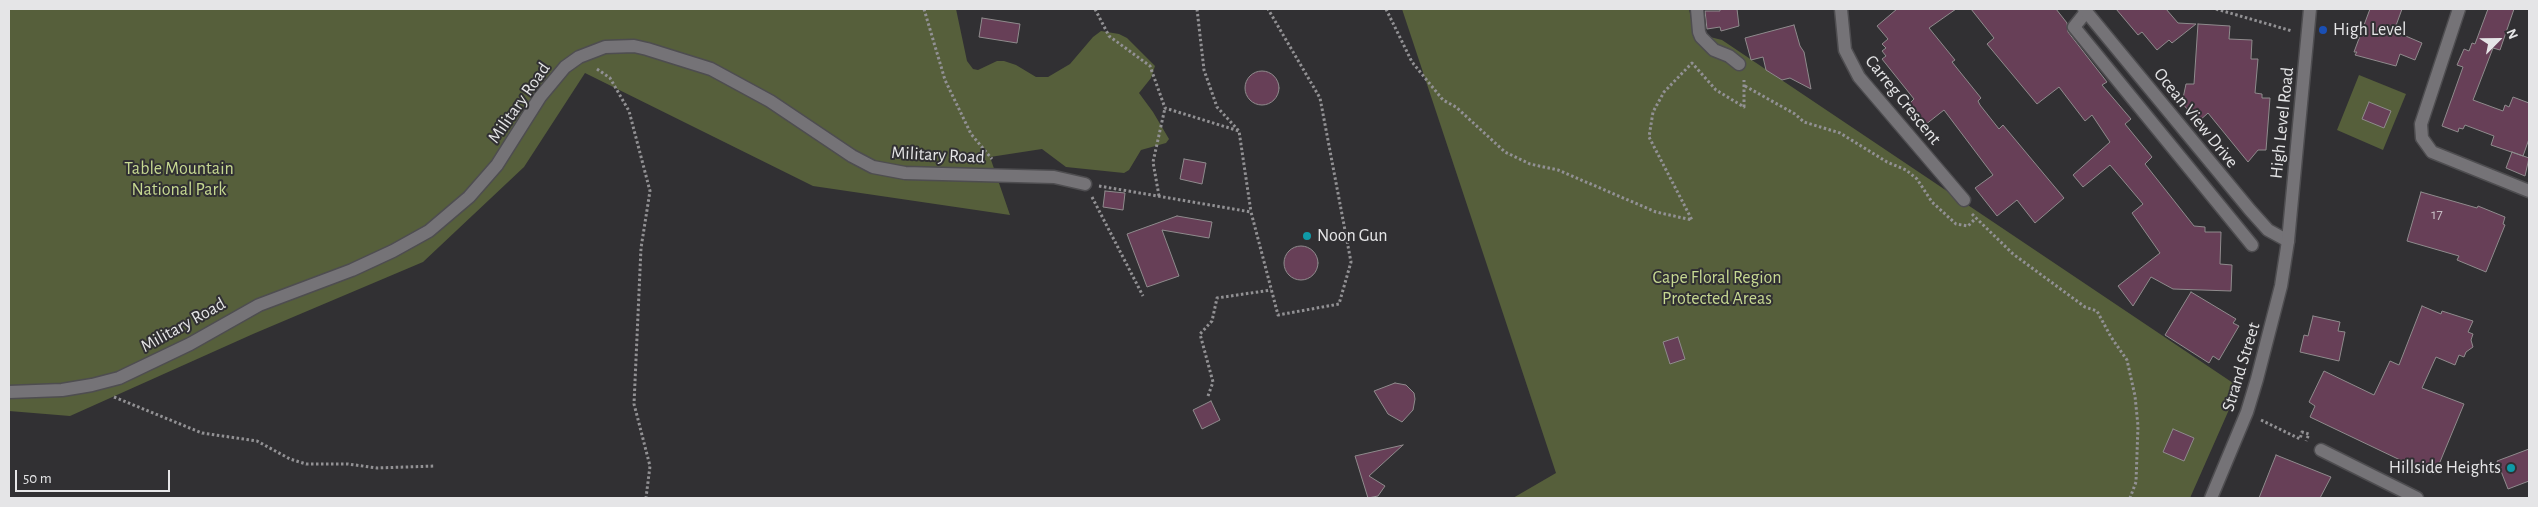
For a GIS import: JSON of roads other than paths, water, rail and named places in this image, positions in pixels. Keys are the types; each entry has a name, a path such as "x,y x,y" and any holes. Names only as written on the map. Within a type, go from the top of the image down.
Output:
{"street":[{"path":"1697,9 1701,37 1714,50 1729,56 1739,64"},
{"name":"Carreg Crescent","path":"1841,9 1845,50 1859,77 1964,200"},
{"name":"High Level Road","path":"2288,241 2310,9"},
{"path":"2458,9 2421,124 2422,138 2432,152 2529,191"},
{"path":"2085,10 2074,27 2252,245"},
{"name":"Ocean View Drive","path":"2085,10 2250,210 2268,230 2288,241"},
{"name":"Military Road","path":"9,392 62,390 118,378 190,344 253,308 352,270 393,251 429,230 469,197 497,165 554,80 579,57 604,47 634,46 668,54 711,69 770,101 852,156 873,167 905,173 1054,176 1085,184"},
{"name":"Strand Street","path":"2211,498 2247,412 2268,341 2281,286 2288,241"},
{"path":"2321,450 2417,498"}],"place":[{"name":"High Level","path":"2323,30"},
{"name":"Noon Gun","path":"1307,236"},
{"name":"Hillside Heights","path":"2511,468"}],"park label":[{"name":"Table Mountain National Park","path":"179,179"},
{"name":"Cape Floral Region Protected Areas","path":"1717,288"}]}
